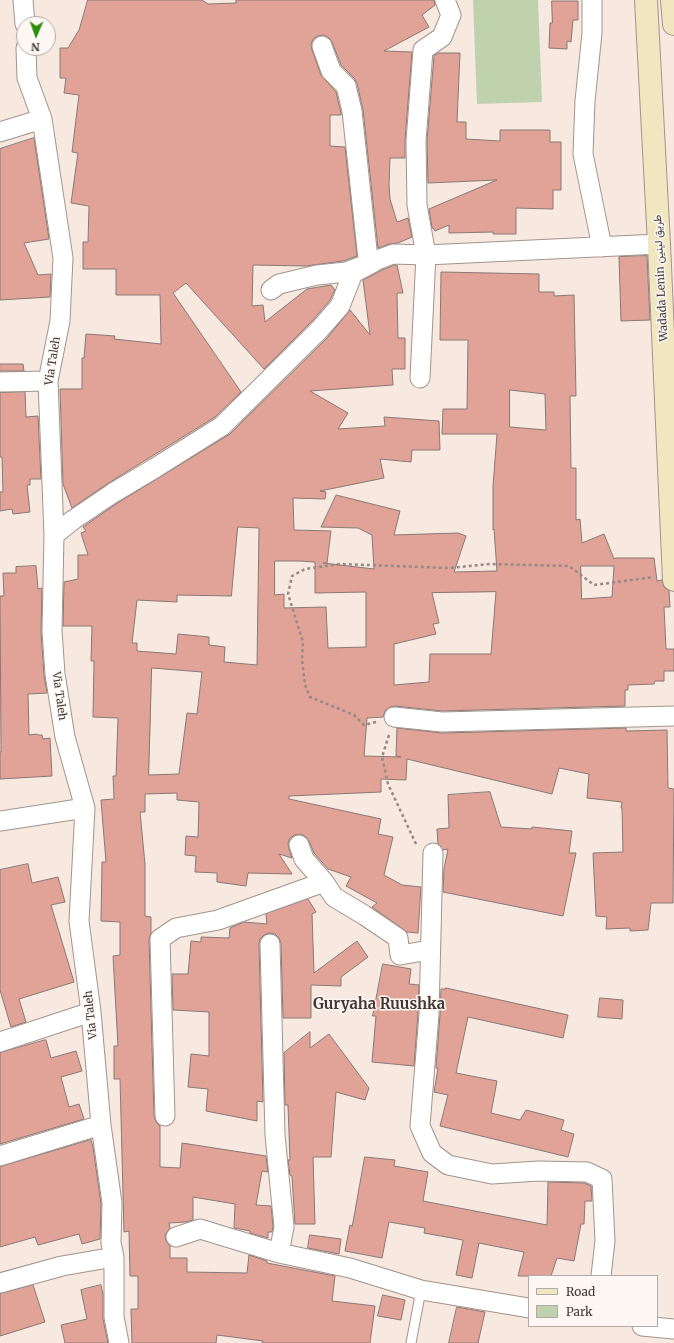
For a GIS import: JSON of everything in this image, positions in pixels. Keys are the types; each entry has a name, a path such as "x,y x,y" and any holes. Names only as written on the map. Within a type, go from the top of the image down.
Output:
{"main road":[{"name":"Wadada Lenin طريق لينين","path":"646,0 659,244 674,580"},
{"path":"672,0 674,24"}],"street":[{"path":"23,0 24,16"},
{"path":"420,378 426,255 417,205 416,141 423,50 442,37 451,15 446,0"},
{"path":"592,0 592,33 585,101 583,154 602,247"},
{"path":"322,46 332,71 346,86 352,111 368,259 374,262"},
{"name":"Via Taleh","path":"26,56 27,78 42,119 63,258 60,321 48,381 54,535 52,632 55,674 65,737 85,808 79,921 91,1012 101,1125 112,1203 111,1243 114,1257 114,1317 119,1343"},
{"path":"0,132 42,119"},
{"path":"271,290 279,284 316,275 346,272 393,254 426,255 659,244"},
{"path":"54,535 73,520 113,493 222,426 320,329 340,306 353,273 374,262"},
{"path":"0,382 48,381"},
{"path":"394,717 442,722 674,716"},
{"path":"0,821 85,808"},
{"path":"299,845 304,859 324,882 334,897 398,938 400,955 430,950"},
{"path":"432,853 429,1014 420,1126 432,1153 448,1165 492,1174 539,1171 587,1172 602,1179 605,1241 601,1275"},
{"path":"165,1116 160,939 176,928 218,920 324,882"},
{"path":"270,944 274,1135 284,1227 279,1253"},
{"path":"0,1042 91,1012"},
{"path":"0,1156 101,1125"},
{"path":"176,1237 200,1229 279,1253 350,1268 421,1290 528,1308"},
{"path":"0,1283 62,1266 114,1257"},
{"path":"653,1327 674,1329"}],"lane":[{"path":"411,1343 421,1290"}],"path":[{"path":"394,717 364,725 354,715 310,698 305,685 302,660 303,642 288,594 292,576 305,569 340,564 449,568 490,564 569,566 594,585 649,577 674,577"},
{"path":"394,717 382,757 388,784 405,818 417,848 432,853"}],"green space":[{"path":"473,0 538,0 542,102 477,104"}],"building":[{"path":"88,0 202,0 208,4 236,3 236,0 434,0 435,5 422,15 429,27 384,51 412,52 405,158 390,158 389,185 390,199 397,222 408,218 412,237 398,243 389,244 378,248 363,110 357,83 341,65 329,38 324,35 318,36 313,39 311,44 312,50 321,75 336,92 341,113 341,115 330,115 330,146 345,147 357,256 343,261 306,266 253,265 252,306 263,305 265,322 307,289 331,285 335,290 330,300 312,321 264,369 186,283 173,293 241,392 215,417 107,484 72,508 63,484 60,389 82,389 82,358 84,358 86,334 115,336 114,339 161,344 160,295 116,295 116,269 83,269 83,242 88,242 89,206 71,203 78,153 72,152 79,95 64,93 66,78 60,78 60,48 68,48 79,30"},
{"path":"552,1 578,1 578,20 573,20 571,42 567,41 567,49 549,48 550,23 552,23"},
{"path":"439,53 460,53 457,122 466,122 466,139 500,141 500,130 550,130 550,142 561,142 561,190 553,190 553,209 516,208 516,234 493,234 493,232 449,233 449,225 435,231 432,228 429,209 497,180 428,183 427,141 434,56"},
{"path":"34,138 49,239 24,243 38,275 51,274 50,297 0,300 0,149"},
{"path":"647,256 650,320 621,321 619,257"},
{"path":"397,265 403,293 397,293 398,338 405,338 405,369 392,369 393,385 310,391 348,413 338,429 385,426 384,417 439,421 440,450 412,450 411,462 380,459 384,478 320,491 326,492 325,499 293,498 294,530 331,531 327,563 323,563 374,569 372,535 358,528 321,527 336,495 400,511 394,535 458,533 466,536 454,572 497,571 494,529 493,530 493,486 497,434 442,434 443,409 467,409 468,340 440,340 441,272 539,274 539,292 554,292 554,296 574,295 576,396 570,396 571,468 576,468 576,520 580,519 582,543 604,534 614,559 654,558 657,581 662,580 664,587 669,591 670,607 664,607 666,649 674,649 674,671 664,671 664,681 655,681 654,684 628,685 628,690 625,690 625,706 442,711 395,706 390,707 385,711 383,717 367,718 364,756 401,757 396,756 397,728 442,733 626,728 626,731 667,730 668,788 674,789 673,903 651,903 648,930 630,931 630,928 606,929 607,917 596,916 593,853 623,852 622,802 587,798 589,774 559,768 552,794 407,759 406,780 381,779 381,792 289,796 289,799 381,819 378,834 393,837 384,875 402,885 421,887 418,933 407,932 372,907 377,903 346,886 351,877 328,869 314,853 306,837 301,834 290,838 288,843 292,858 279,854 292,874 248,873 246,886 217,882 217,873 195,872 196,856 185,855 186,836 198,837 199,802 177,800 177,793 145,794 145,812 140,812 145,864 145,916 151,917 151,933 149,939 154,1116 156,1122 160,1126 160,1167 180,1168 182,1143 266,1156 268,1172 262,1171 256,1205 271,1206 273,1226 272,1232 268,1232 268,1238 250,1233 250,1231 234,1228 235,1204 193,1197 193,1220 169,1223 170,1228 165,1235 166,1241 170,1246 170,1258 187,1258 187,1272 247,1273 249,1255 267,1261 267,1263 335,1276 332,1301 375,1306 370,1343 262,1343 263,1341 217,1335 216,1343 132,1343 131,1309 138,1309 138,1276 130,1276 129,1231 124,1232 120,1079 114,1079 114,1046 118,1046 113,956 120,955 120,922 101,921 102,862 106,862 101,800 114,799 113,776 116,776 118,718 93,717 94,661 91,661 92,626 63,626 64,582 78,579 78,555 88,555 81,533 86,531 83,527 119,502 230,434 328,337 350,310 370,335 363,280 380,271","holes":["510,390 545,394 546,430 510,427","238,527 259,528 257,665 224,662 225,647 209,645 209,637 178,634 176,654 137,651 137,643 132,643 137,600 177,602 177,595 231,596","275,561 315,562 315,593 366,592 366,647 328,648 326,607 284,608 284,594 275,595","581,566 614,566 612,597 582,599","496,592 491,654 430,654 429,682 394,685 394,644 436,634 433,624 439,623 432,593","152,668 202,672 197,714 187,713 179,774 149,775"]},
{"path":"0,364 23,364 24,371 0,371"},
{"path":"25,392 26,417 38,416 41,479 30,479 30,485 27,485 30,512 13,514 12,509 0,511 0,492 3,492 2,457 0,457 0,393"},
{"path":"36,566 38,589 42,588 41,632 44,675 47,693 28,694 29,735 37,734 42,735 43,739 50,738 52,776 0,779 0,596 4,596 3,573 16,573 16,567"},
{"path":"490,792 501,827 532,829 532,827 572,831 569,853 576,853 563,916 443,892 444,869 448,849 443,850 438,844 437,829 449,828 448,795"},
{"path":"28,864 32,883 58,877 65,902 51,905 74,982 19,999 26,1022 11,1027 0,990 0,870"},
{"path":"308,899 316,912 312,914 314,973 357,941 368,957 341,977 341,986 311,985 311,1018 283,1018 281,943 275,934 269,933 264,935 260,939 259,944 263,1102 257,1101 257,1121 206,1111 208,1089 188,1087 191,1054 209,1056 209,1012 173,1010 172,974 188,974 191,941 201,942 201,937 229,938 230,928 244,922 267,924 266,914"},
{"path":"383,964 411,969 409,984 419,985 414,1066 372,1062 376,1016 373,1016"},
{"path":"446,988 568,1015 563,1038 468,1017 456,1073 497,1081 491,1113 520,1120 526,1110 564,1120 561,1130 574,1134 568,1157 440,1126 448,1095 434,1092 438,1068 436,1068 441,989"},
{"path":"600,998 623,1000 622,1019 598,1017"},
{"path":"310,1032 310,1048 329,1034 369,1088 365,1100 336,1092 331,1157 313,1157 315,1224 295,1224 292,1176 290,1175 288,1160 290,1160 288,1105 285,1105 284,1053"},
{"path":"46,1040 51,1058 76,1051 82,1071 61,1077 69,1107 79,1104 84,1119 0,1144 0,1053"},
{"path":"91,1140 101,1204 100,1239 82,1244 79,1234 38,1245 35,1237 0,1247 0,1167"},
{"path":"365,1157 395,1160 394,1166 428,1172 423,1201 547,1225 548,1182 584,1183 591,1186 592,1201 585,1201 584,1224 581,1224 574,1261 557,1258 551,1275 518,1276 524,1252 479,1243 472,1278 456,1275 463,1240 424,1233 425,1228 389,1222 382,1258 345,1251 350,1225 352,1226"},
{"path":"310,1235 341,1239 339,1254 308,1248"},
{"path":"33,1285 45,1322 0,1336 0,1294"},
{"path":"101,1285 103,1295 103,1319 108,1343 65,1343 61,1325 87,1319 81,1290"},
{"path":"383,1295 405,1300 401,1320 378,1316"},
{"path":"457,1307 485,1312 478,1343 449,1343"}],"district":[{"name":"Guryaha Ruushka","path":"379,1005"}]}
